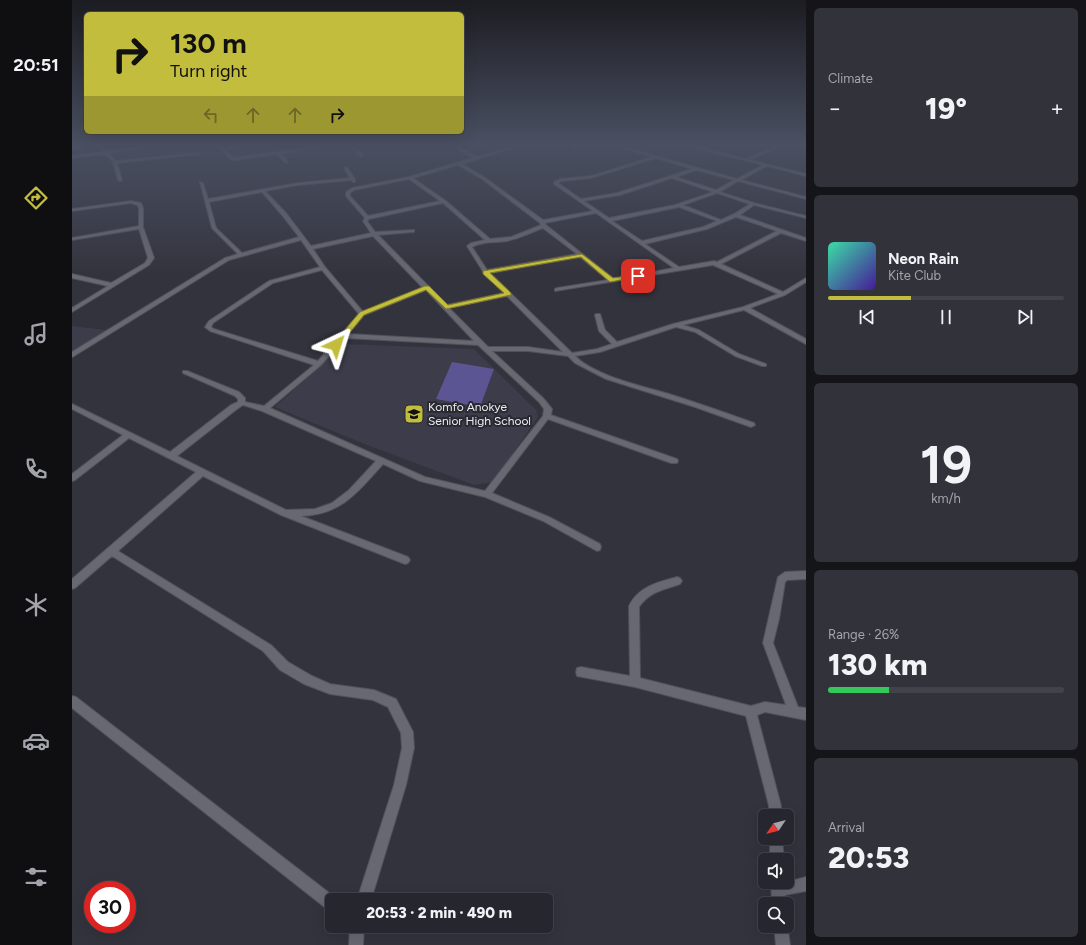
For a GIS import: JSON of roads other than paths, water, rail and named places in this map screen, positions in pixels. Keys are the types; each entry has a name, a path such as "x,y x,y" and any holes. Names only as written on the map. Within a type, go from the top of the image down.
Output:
{"street":[{"path":"202,188 214,228 240,254"},
{"path":"206,201 273,188"},
{"path":"356,188 350,191 348,196 367,218"},
{"path":"424,188 444,202 488,240"},
{"path":"496,188 612,280"},
{"path":"562,188 678,268"},
{"path":"581,202 635,188"},
{"path":"704,188 753,204 806,217"},
{"path":"608,220 664,210 715,192 721,188"},
{"path":"770,188 806,198"},
{"path":"262,190 284,214 303,238 323,268 362,314"},
{"path":"367,218 444,202"},
{"path":"72,210 136,203 142,208 141,227 151,258 150,261 72,310"},
{"path":"641,243 705,228 736,215 753,204"},
{"path":"678,205 696,213 721,221"},
{"path":"596,212 543,224 515,237 502,240 488,240 469,246 470,250 486,272 577,362 588,369 607,377 714,411 752,425"},
{"path":"736,215 806,240"},
{"path":"367,218 365,222 374,234 480,343 545,404 548,409 548,416 486,494"},
{"path":"72,239 141,227"},
{"path":"310,248 374,234 412,231"},
{"path":"718,264 781,231"},
{"path":"72,355 216,264 240,254 303,238"},
{"path":"486,272 582,255"},
{"path":"557,290 709,263 718,264 783,294"},
{"path":"319,364 212,330 208,327 211,322 271,282 323,268"},
{"path":"72,276 111,285"},
{"path":"487,349 528,349 571,355 598,351 675,325 745,308 783,294 806,280"},
{"path":"265,409 319,364 362,314 427,288"},
{"path":"446,307 509,294"},
{"path":"745,308 806,342"},
{"path":"598,315 602,331 616,345"},
{"path":"675,325 697,331 738,355 764,365"},
{"path":"344,336 480,343"},
{"path":"185,372 237,394 241,398 242,403"},
{"path":"171,456 220,416 242,403 265,409 423,479 486,494 546,519 597,547"},
{"path":"72,406 284,513 405,560"},
{"path":"548,416 674,461"},
{"path":"72,478 128,435"},
{"path":"284,513 315,512 335,505 348,496 381,461"},
{"path":"72,585 203,471"},
{"path":"111,551 267,648 284,666 308,680 330,689 374,694 392,703 407,732 408,748 385,835 366,893"},
{"path":"794,711 768,643 781,580 785,576 806,575"},
{"path":"635,682 634,606 640,596 655,586 677,581"},
{"path":"581,672 635,682 751,712 765,707 806,714"},
{"path":"72,701 325,899"},
{"path":"751,712 775,809"},
{"path":"794,885 806,884"},
{"path":"356,945 357,933"},
{"path":"782,933 783,945"}],"place":[{"name":"Komfo Anokye Senior High School","path":"414,414"}]}
